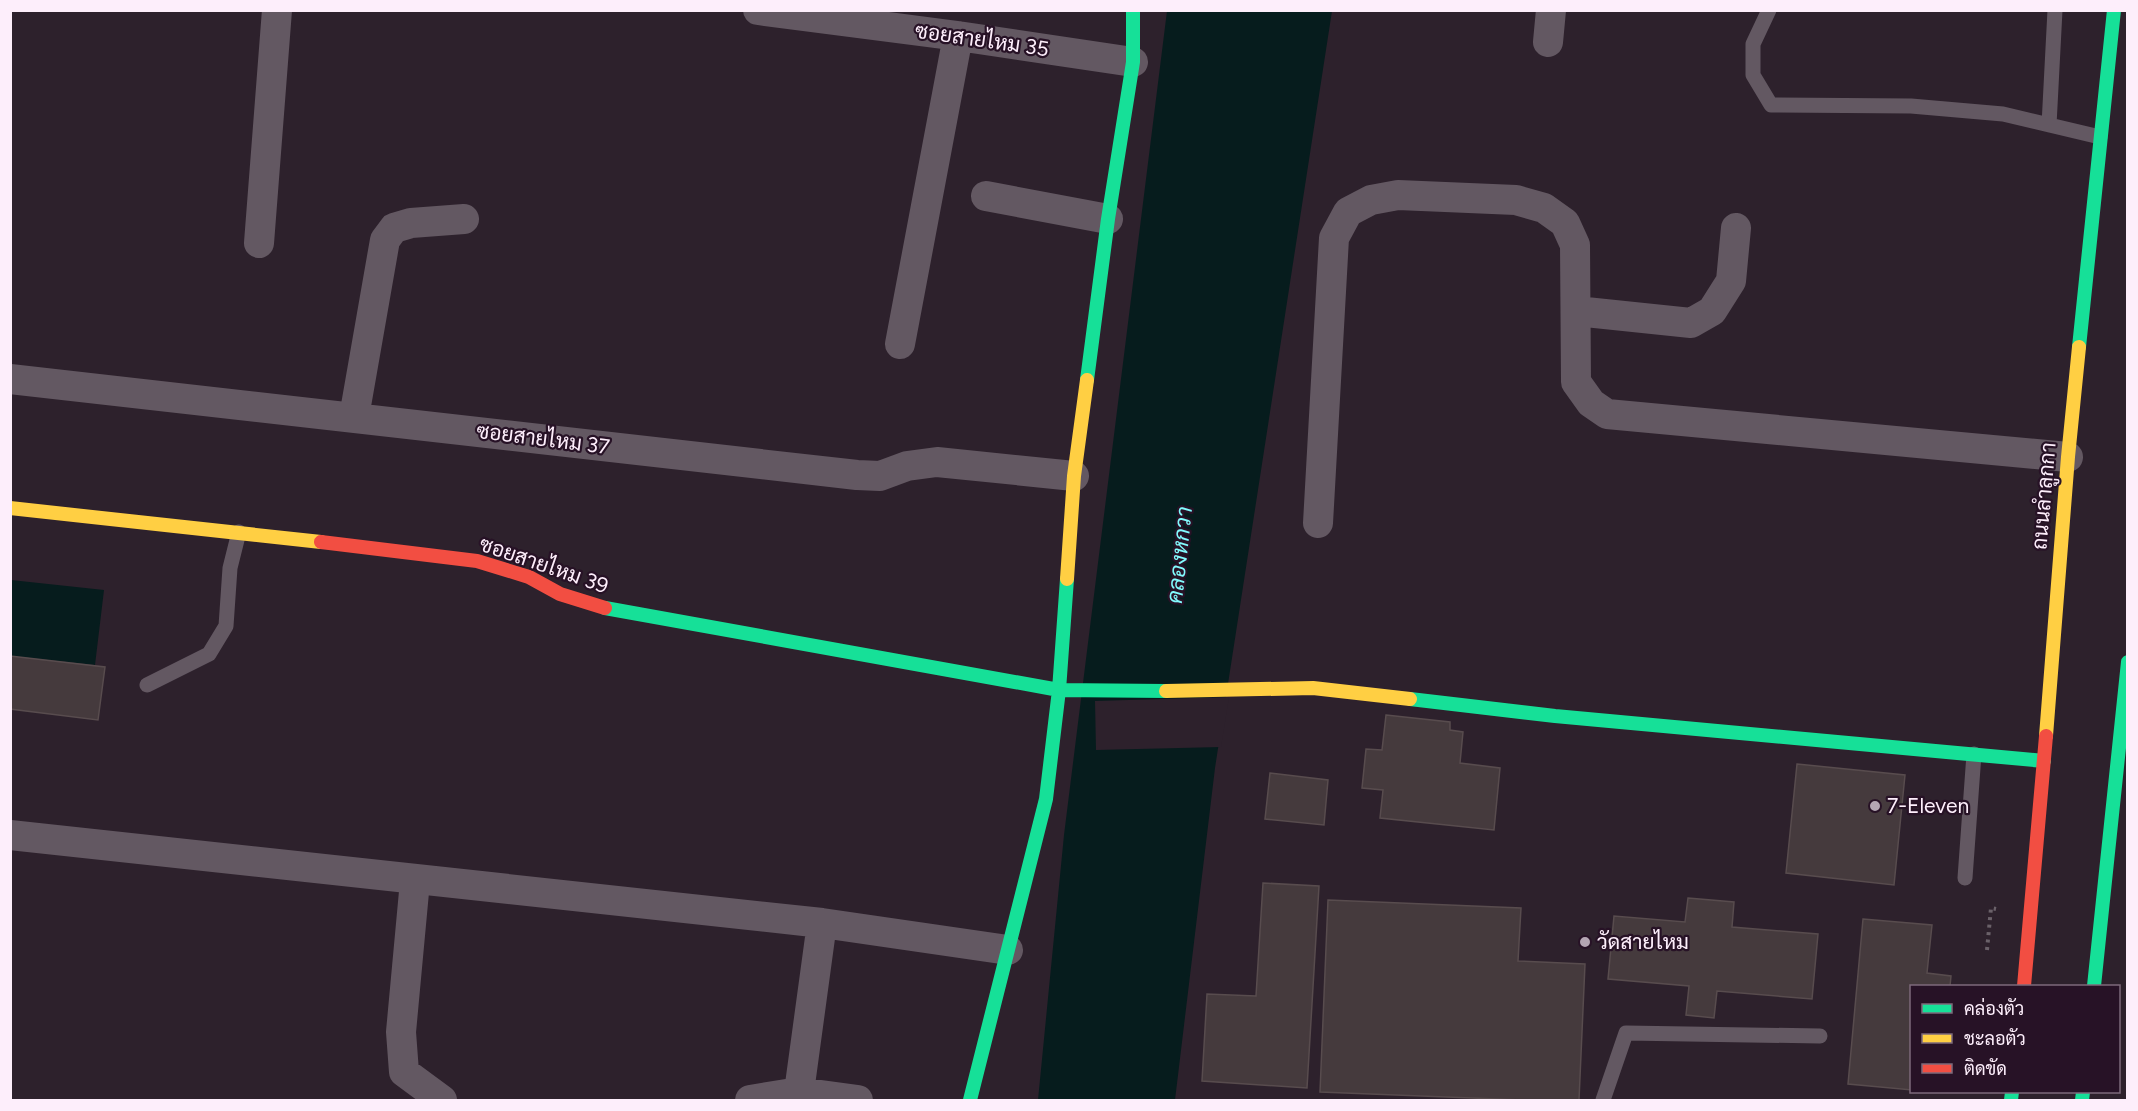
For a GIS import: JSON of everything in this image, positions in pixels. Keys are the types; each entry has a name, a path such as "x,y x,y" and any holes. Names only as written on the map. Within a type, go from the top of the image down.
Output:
{"street":[{"path":"259,243 278,10"},
{"name":"ซอยสายไหม 35","path":"758,10 1133,62"},
{"path":"970,1101 1046,799 1059,690 1074,476 1108,219 1133,62 1133,10"},
{"path":"1548,42 1551,10"},
{"name":"ถนนลำลูกกา","path":"2024,985 2068,458 2114,10"},
{"path":"900,344 957,36"},
{"path":"1318,523 1334,238 1348,212 1371,200 1398,195 1516,200 1544,208 1565,223 1575,245 1576,382 1591,403 1607,414 2068,458"},
{"path":"986,196 1108,219"},
{"path":"354,417 385,240 394,228 411,223 464,219"},
{"path":"1576,311 1691,323 1712,311 1731,281 1736,228"},
{"name":"ซอยสายไหม 37","path":"10,379 857,475 880,476 907,466 937,462 1074,476"},
{"name":"ซอยสายไหม 39","path":"10,508 239,532 477,561 529,577 560,594 607,609 1059,690 1079,692 1313,688 1555,716 2044,761"},
{"path":"2094,985 2120,818 2127,662"},
{"path":"10,836 822,923 1008,950"},
{"path":"415,880 401,1032 405,1072 442,1101"},
{"path":"799,1092 822,923"},
{"path":"750,1101 799,1092 858,1101"}],"lane":[{"path":"1769,10 1753,44 1753,75 1771,105 1911,106 2003,114 2100,137"},
{"path":"2049,125 2055,10"},
{"path":"147,685 209,654 226,626 230,568 239,532"},
{"path":"1965,878 1974,754"},
{"path":"1603,1101 1626,1033 1820,1036"}],"path":[{"path":"1987,950 1991,908"}],"water":[{"name":"คลองหกวา","path":"1167,11 1332,11 1215,768 1175,1100 1038,1100 1064,835"},
{"path":"11,580 104,590 95,665 11,656"}],"pier":[{"path":"1229,697 1221,747 1096,750 1095,701"}],"building":[{"path":"10,656 105,667 98,720 10,709"},
{"path":"1386,715 1450,722 1450,730 1463,732 1460,763 1500,768 1494,830 1380,818 1383,790 1362,788 1366,749 1382,750"},
{"path":"1797,764 1905,775 1894,885 1786,873"},
{"path":"1270,773 1328,780 1324,825 1265,819"},
{"path":"1263,883 1319,886 1307,1088 1202,1081 1207,994 1256,996"},
{"path":"1688,898 1734,902 1732,927 1818,934 1812,999 1717,991 1714,1018 1686,1015 1689,986 1608,979 1614,916 1685,922"},
{"path":"1328,900 1521,908 1518,961 1585,964 1579,1100 1320,1092"},
{"path":"1863,919 1932,925 1927,973 1951,976 1950,985 1910,985 1910,1090 1848,1084"}],"traffic: fast":[{"path":"1087,380 1108,219 1133,62 1133,10"},
{"path":"2079,347 2114,10"},
{"path":"970,1100 1046,799 1059,690 1067,579"},
{"path":"605,608 1059,690 1166,691"},
{"path":"2094,985 2128,662"},
{"path":"1410,699 1555,716 2044,761"},
{"path":"2011,1100 2012,1093"},
{"path":"2082,1100 2083,1093"}],"traffic: slow":[{"path":"2046,736 2079,347"},
{"path":"1067,579 1074,476 1087,380"},
{"path":"10,508 321,542"},
{"path":"1166,691 1313,688 1410,699"}],"traffic: jam":[{"path":"321,542 477,561 529,577 560,594 605,608"},
{"path":"2024,985 2046,736"}],"place":[{"name":"7-Eleven","path":"1875,806"},
{"name":"วัดสายไหม","path":"1585,942"}]}
